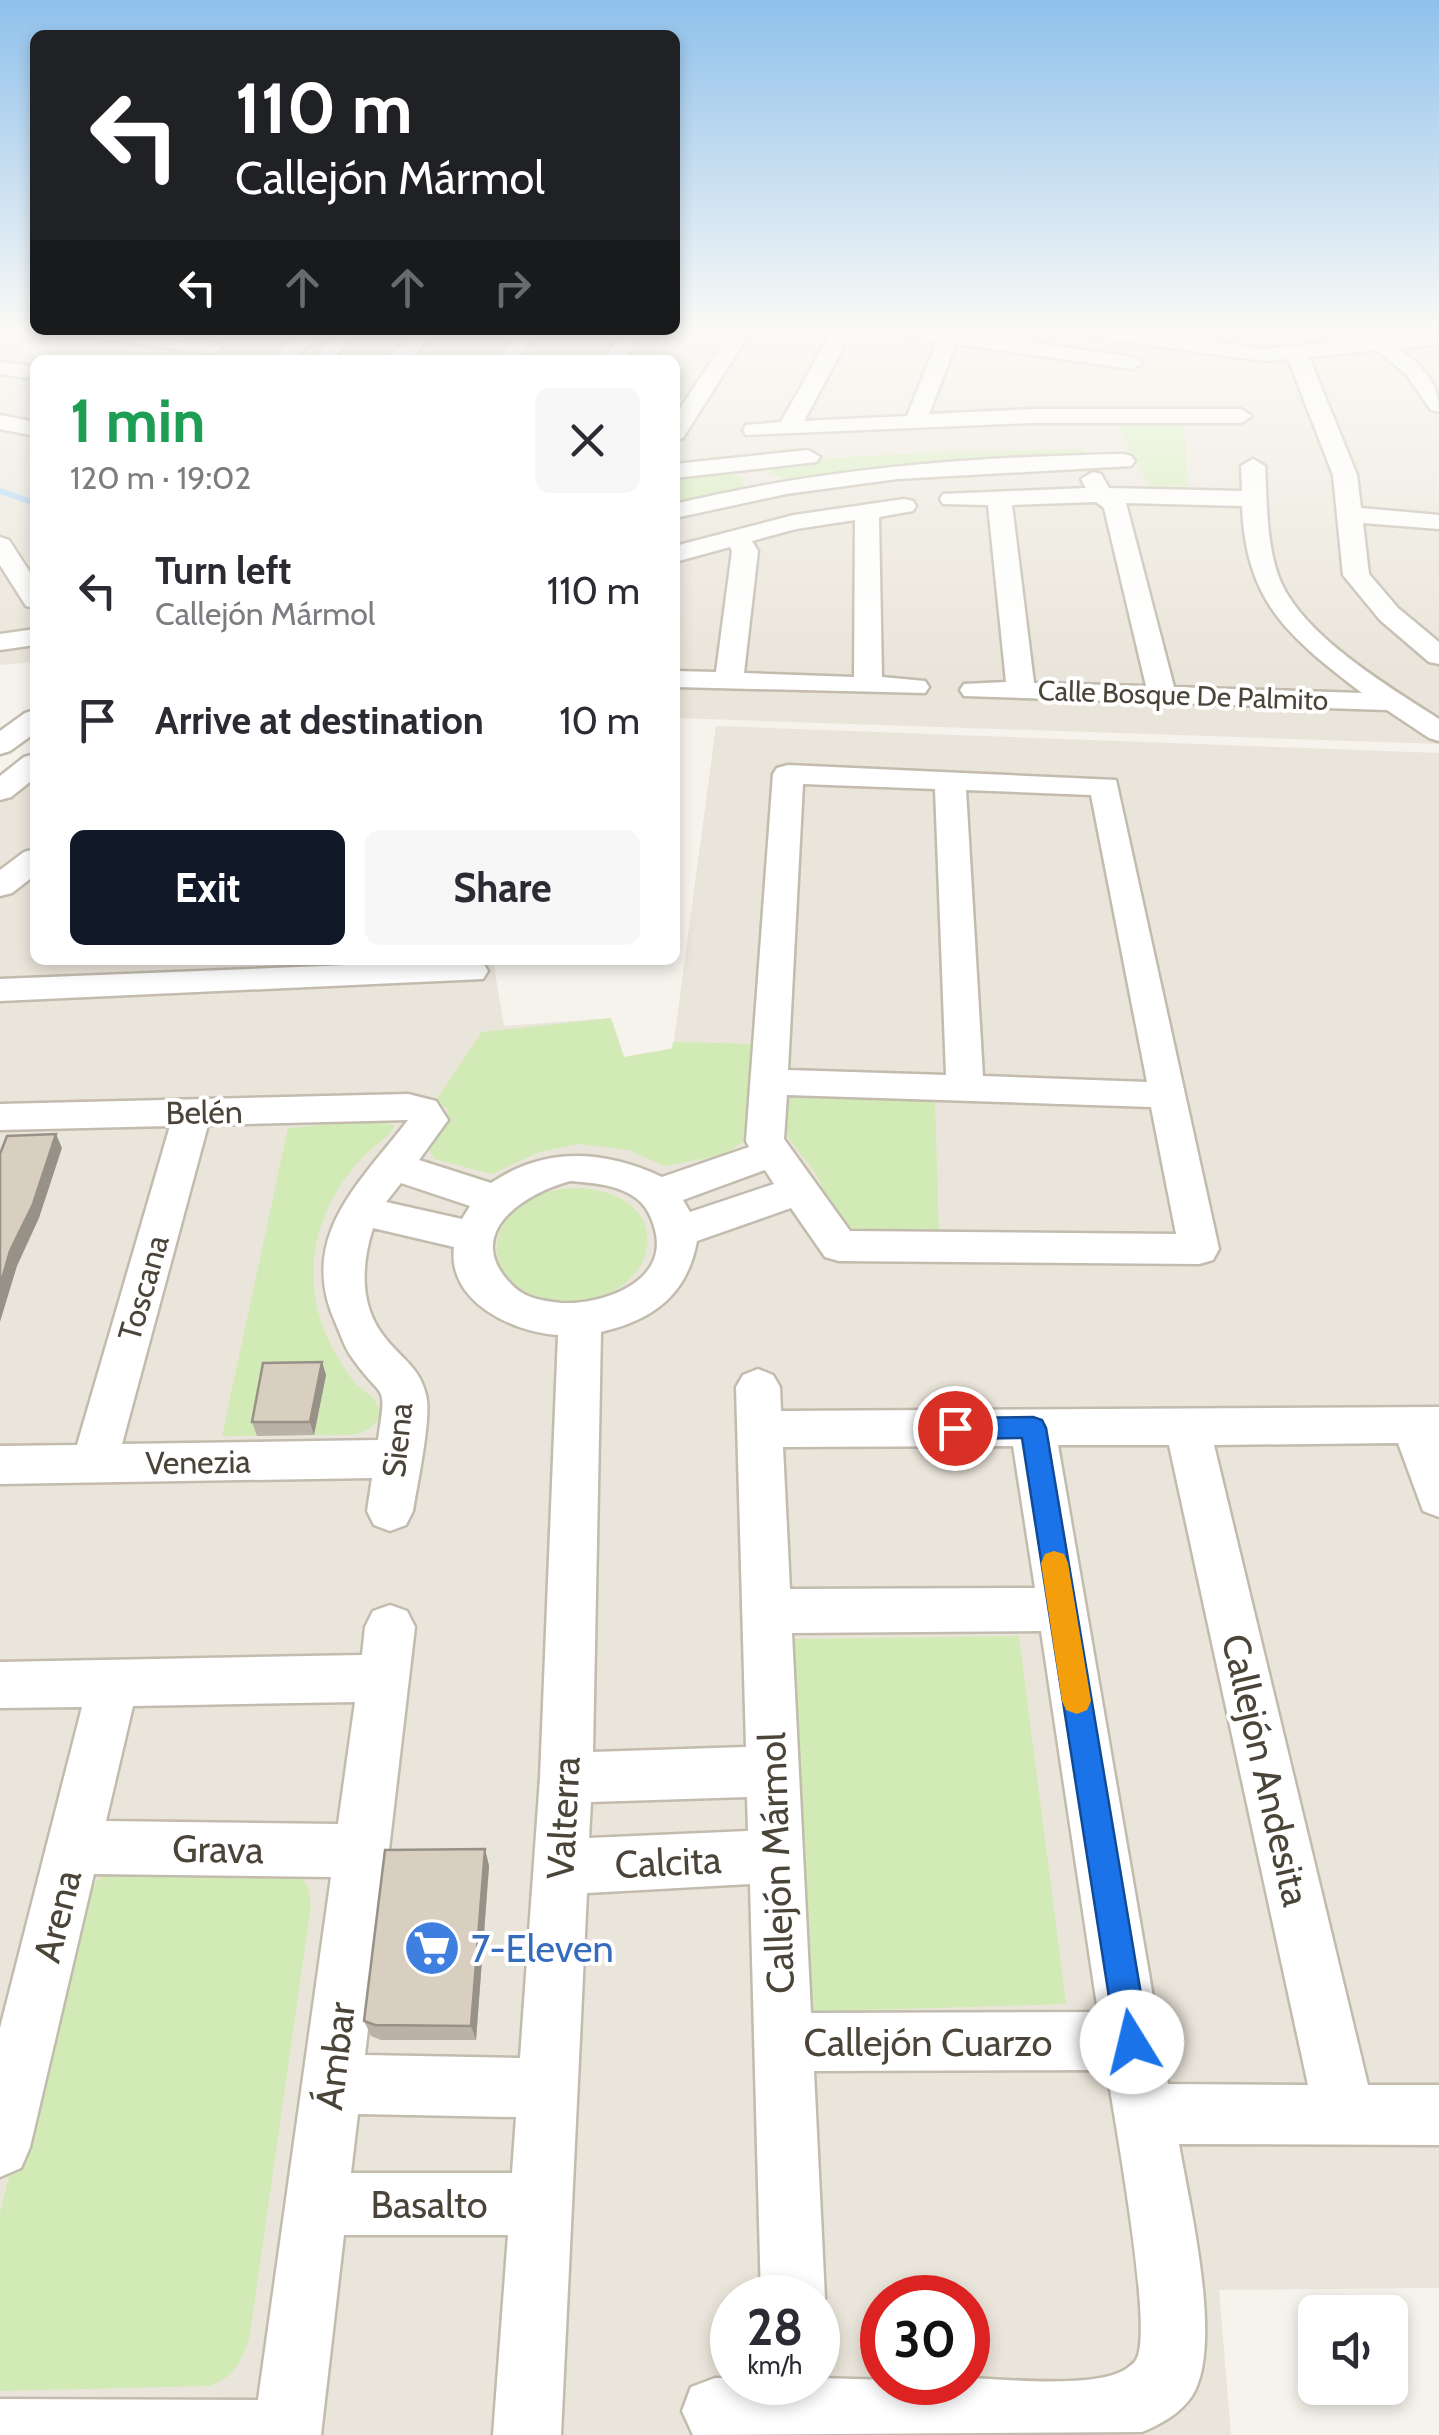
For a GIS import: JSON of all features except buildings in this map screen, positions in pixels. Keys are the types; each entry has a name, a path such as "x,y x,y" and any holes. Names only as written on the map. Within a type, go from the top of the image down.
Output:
{"street":[{"path":"1077,445 1114,498"},
{"path":"1116,445 1120,453 1114,498 1162,695"},
{"path":"1249,445 1264,570 1275,597 1298,624 1393,702 1439,732"},
{"path":"1333,445 1345,475 1356,575 1389,614 1439,656"},
{"path":"680,471 846,453 1120,453"},
{"path":"680,511 760,490 923,468 1081,454"},
{"path":"739,464 794,522"},
{"path":"999,498 1021,690"},
{"path":"720,499 749,533"},
{"path":"952,499 1254,499"},
{"path":"680,553 794,522 904,506"},
{"path":"867,511 868,684"},
{"path":"1348,514 1439,522"},
{"path":"729,681 749,533"},
{"path":"0,545 30,592"},
{"path":"0,642 30,638"},
{"path":"680,680 915,686"},
{"name":"Calle Bosque De Palmito","path":"974,690 1393,702"},
{"path":"0,714 30,711"},
{"path":"0,745 30,723"},
{"path":"0,791 30,767"},
{"path":"788,774 1106,786 1199,1249 839,1246 765,1141 768,1082 788,774"},
{"path":"950,780 966,1089"},
{"path":"0,886 30,864"},
{"path":"0,886 30,885"},
{"path":"0,990 408,967 471,971"},
{"path":"768,1082 1168,1096"},
{"name":"Belén","path":"0,1117 408,1107"},
{"name":"Siena","path":"390,1511 406,1399 398,1378 368,1348 345,1298 342,1258 358,1210 428,1120 422,1110 408,1107"},
{"name":"Toscana","path":"94,1463 193,1112"},
{"path":"657,1194 773,1153"},
{"path":"392,1165 494,1199"},
{"path":"570,1167 620,1172 657,1194 675,1219 675,1259 648,1296 616,1312 580,1320 543,1318 497,1298 478,1275 473,1236 480,1216 494,1199 520,1181 570,1167"},
{"path":"678,1232 799,1190"},
{"path":"358,1210 473,1236"},
{"name":"Valterra","path":"527,2435 566,1778 580,1320"},
{"name":"Callejón Mármol","path":"792,2275 759,1408 1033,1428 1427,1425"},
{"path":"1427,1425 1439,1497"},
{"name":"Callejón Andesita","path":"1188,1426 1344,2115"},
{"path":"840,2399 1092,2412 1142,2400 1168,2374 1173,2326 1168,2259 1033,1428"},
{"name":"Venezia","path":"0,1464 396,1459"},
{"path":"767,1611 1062,1609"},
{"name":"Ámbar","path":"0,1685 113,1684 387,1652 287,2434"},
{"name":"Arena","path":"0,2148 113,1684"},
{"path":"566,1778 773,1772"},
{"name":"Grava","path":"74,1847 362,1851"},
{"name":"Calcita","path":"560,1867 776,1856"},
{"name":"Callejón Cuarzo","path":"784,2042 1132,2042"},
{"path":"332,2084 548,2088"},
{"path":"1145,2114 1439,2115"},
{"name":"Basalto","path":"316,2204 541,2204"},
{"path":"715,2410 747,2405"},
{"path":"0,2432 287,2434"}],"shaded area":[{"path":"0,445 30,445 30,662 0,665"},
{"path":"680,445 1439,445 1439,744 680,718"},
{"path":"716,726 1439,753 1439,2288 1219,2290 1231,2435 0,2435 0,804 30,780 30,965 494,965 504,1026 611,1018 624,1057 673,1048"}],"green space":[{"path":"1127,445 1185,445 1188,488 1149,487"},
{"path":"1080,449 1092,455 943,461 787,479 768,472 785,465 864,456"},
{"path":"727,471 744,479 743,486 680,505 680,475"},
{"path":"611,1018 624,1057 672,1049 673,1042 757,1044 749,1137 724,1155 664,1166 629,1150 578,1144 539,1152 492,1174 434,1159 429,1149 446,1122 448,1109 435,1102 482,1032"},
{"path":"804,1092 935,1100 939,1238 850,1235 837,1221 817,1175 787,1136 785,1100"},
{"path":"376,1120 395,1126 362,1158 328,1208 316,1246 314,1286 317,1307 332,1347 349,1375 375,1401 377,1421 353,1435 222,1436 288,1128"},
{"path":"581,1188 615,1196 637,1211 647,1231 646,1252 636,1272 618,1289 592,1299 561,1301 529,1293 508,1279 498,1260 498,1240 506,1220 523,1203 548,1192"},
{"path":"1019,1636 1066,2004 804,2012 788,1639"},
{"path":"123,1868 299,1873 308,1887 311,1905 250,2334 237,2366 209,2386 0,2391 0,2213 79,1901 102,1876"}],"waterway":[{"path":"0,491 30,501"}],"slow traffic":[{"path":"1054,1563 1077,1701"}],"place":[{"name":"7-Eleven","path":"432,1948"}],"route":[{"path":"955,1428 1033,1428 1132,2042"}]}
